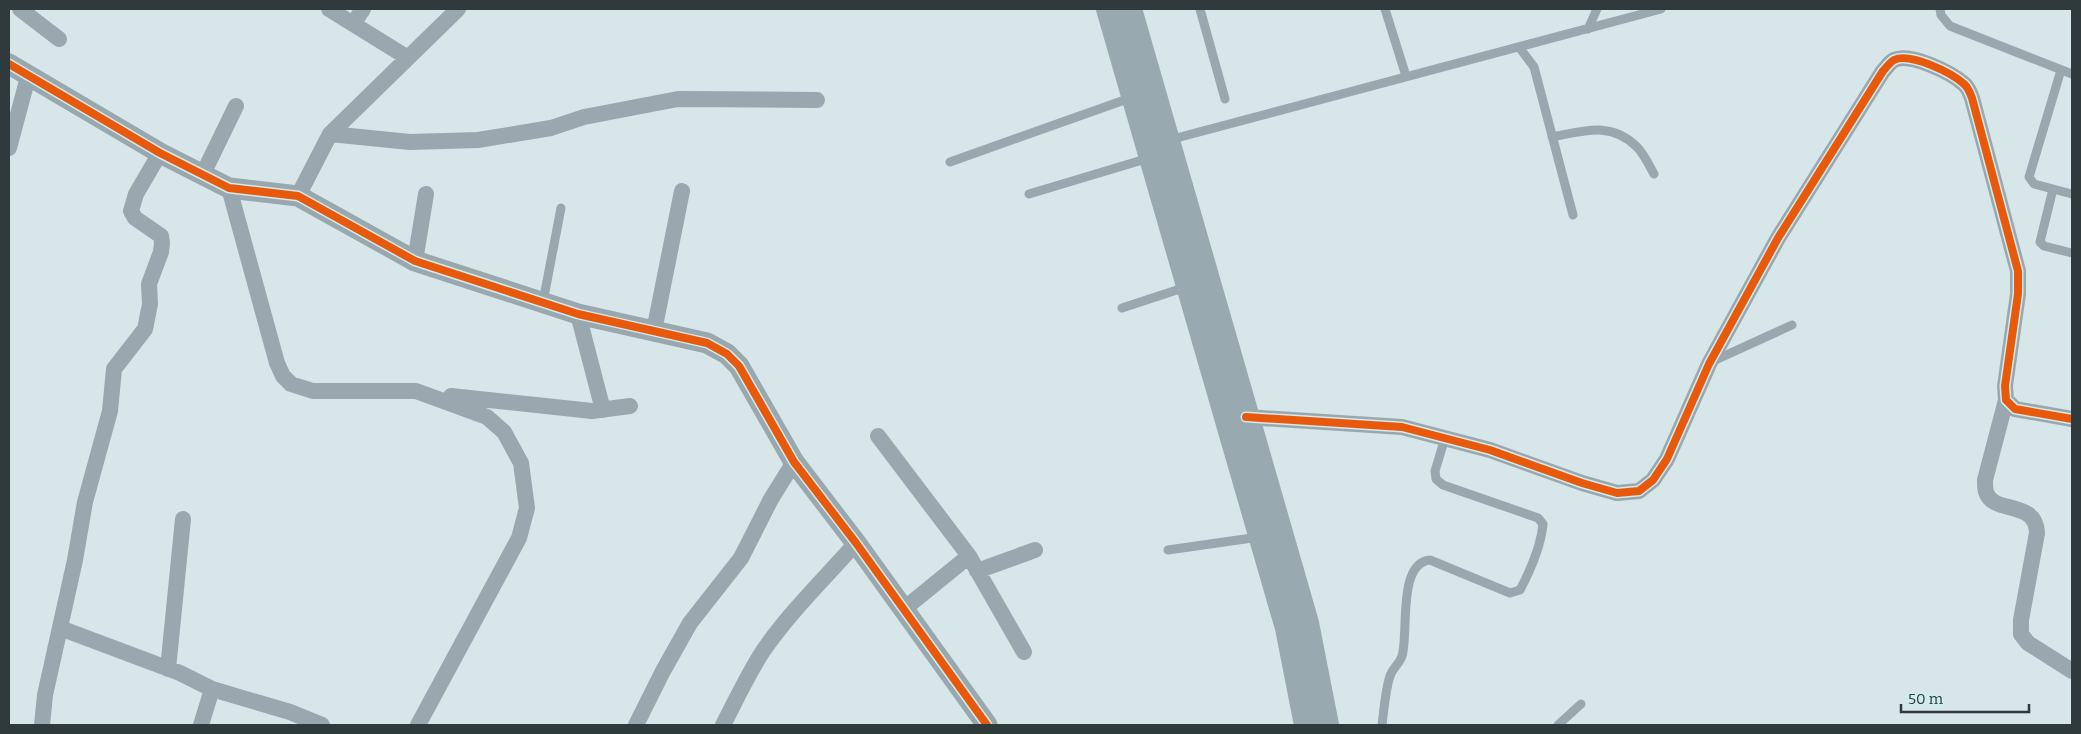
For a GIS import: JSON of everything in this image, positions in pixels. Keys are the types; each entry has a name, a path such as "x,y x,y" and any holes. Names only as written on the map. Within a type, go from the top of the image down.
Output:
{"main road":[{"path":"1109,9 1134,96 1159,149 1246,416 1306,623 1326,725"},
{"path":"1129,9 1189,287 1288,628 1307,725"}],"street":[{"path":"20,9 59,39"},
{"path":"329,9 408,58"},
{"path":"353,24 363,9"},
{"path":"298,196 330,134 458,9"},
{"path":"1246,416 1402,427 1490,450 1582,483 1618,493 1639,490 1654,480 1667,459 1709,364 1778,238 1883,71 1894,60 1906,58 1918,60 1955,78 1966,86 1972,98 2018,271 2018,294 2005,386 2006,400 1985,480 1986,492 1991,500 2032,516 2037,524 2021,620 2022,634 2028,643 2072,671"},
{"path":"9,64 28,77 160,153 202,176 229,188 298,196 415,261 578,314 707,343 727,354 740,366 794,462 856,543 987,725"},
{"path":"9,148 28,77"},
{"path":"330,134 410,142 478,140 551,128 584,117 671,100 696,98 817,100"},
{"path":"202,176 236,106"},
{"path":"42,725 45,695 85,502 110,411 114,369 145,329 148,319 149,284 161,252 161,236 135,218 131,211 136,194 160,153"},
{"path":"229,188 277,363 283,376 290,384 313,391 416,391 472,399 592,411 630,406"},
{"path":"654,331 682,191"},
{"path":"415,261 426,194"},
{"path":"578,314 603,410"},
{"path":"416,391 488,416 504,432 521,464 526,508 519,538 418,725"},
{"path":"2006,400 2015,409 2072,419"},
{"path":"878,436 969,556 1024,652"},
{"path":"636,725 662,670 690,623 742,558 771,499 794,462"},
{"path":"168,669 183,520"},
{"path":"723,725 742,686 764,651 788,619 856,543"},
{"path":"978,571 1035,550"},
{"path":"904,609 969,556"},
{"path":"60,628 168,669 212,689 304,721 322,725"},
{"path":"201,725 212,689"}],"lane":[{"path":"1200,9 1225,99"},
{"path":"1385,9 1406,76"},
{"path":"1588,29 1597,9"},
{"path":"1029,194 1159,149 1406,76 1661,9"},
{"path":"1940,9 1941,15 1950,26 2072,74"},
{"path":"1519,47 1534,68 1572,215"},
{"path":"2061,70 2029,177 2034,184 2072,194"},
{"path":"950,162 1134,96"},
{"path":"1552,137 1596,128 1616,132 1638,147 1654,174"},
{"path":"2053,189 2040,242 2044,246 2072,253"},
{"path":"543,302 561,208"},
{"path":"1122,308 1189,287"},
{"path":"1709,364 1792,325"},
{"path":"1382,725 1390,674 1402,657 1405,607 1415,566 1422,561 1430,560 1510,593 1520,590 1542,534 1543,524 1538,518 1443,485 1436,479 1435,470 1445,438"},
{"path":"1168,550 1261,536"},
{"path":"1558,725 1581,704"}],"cycle path":[{"path":"1246,417 1402,427 1490,450 1582,483 1617,493 1639,491 1653,480 1667,459 1709,364 1778,238 1883,71 1894,60 1901,58 1920,61 1950,74 1965,85 1972,98 2018,271 2018,294 2005,386 2006,400 2015,409 2072,419"},
{"path":"9,64 160,153 229,188 298,196 415,261 578,314 707,343 727,354 739,366 794,462 856,543 987,725"}]}
